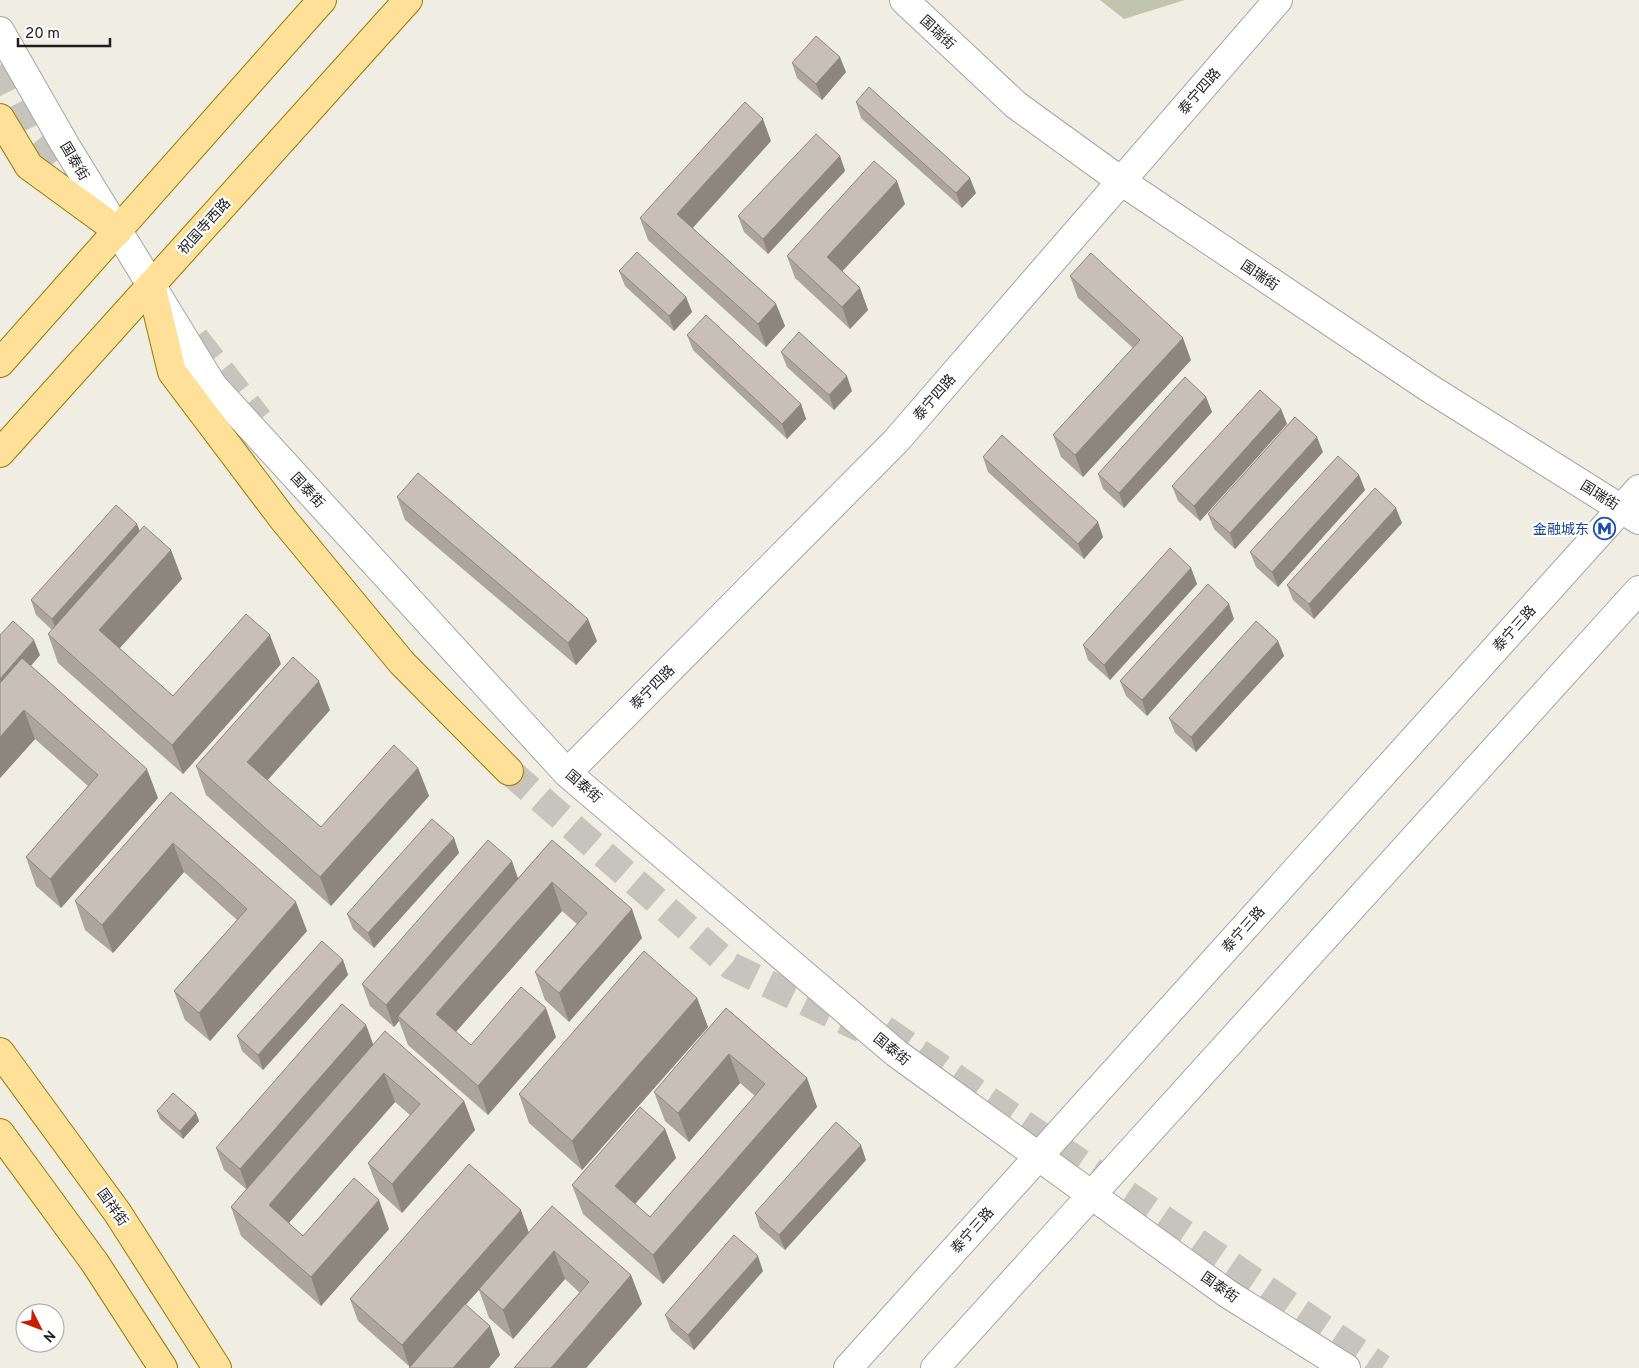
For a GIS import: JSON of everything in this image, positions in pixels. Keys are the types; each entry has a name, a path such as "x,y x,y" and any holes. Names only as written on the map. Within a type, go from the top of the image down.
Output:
{"main road":[{"path":"0,363 322,0"},
{"name":"祝国寺西路","path":"0,453 408,0"},
{"path":"0,118 29,166 118,231"},
{"path":"151,285 172,372 283,519 402,663 509,771"},
{"name":"国祥街","path":"0,1052 117,1212 217,1368"},
{"path":"0,1134 95,1263 163,1368"}],"street":[{"name":"国瑞街","path":"904,0 1016,105 1121,181 1428,388 1633,506"},
{"name":"泰宁四路","path":"568,772 896,441 1278,0"},
{"name":"国泰街","path":"0,31 118,231 213,386 568,772 896,1053 1228,1294 1346,1368"},
{"name":"泰宁三路","path":"848,1368 1038,1156 1633,506"},
{"path":"935,1368 1639,590"}],"shaded area":[{"path":"1100,0 1185,0 1124,19"}],"building":[{"path":"816,36 840,57 816,84 792,63"},
{"path":"869,87 970,178 956,193 856,102"},
{"path":"745,102 763,119 677,214 776,304 758,324 640,218"},
{"path":"816,134 840,156 763,239 738,216"},
{"path":"874,161 897,181 827,257 860,288 842,307 787,256"},
{"path":"637,252 686,297 669,316 619,271"},
{"path":"1091,253 1183,338 1075,455 1053,435 1140,340 1070,276"},
{"path":"706,315 801,404 782,424 687,335"},
{"path":"799,332 847,376 829,395 781,352"},
{"path":"1185,377 1206,397 1119,493 1098,474"},
{"path":"1260,390 1281,409 1194,506 1172,486"},
{"path":"1295,417 1317,437 1230,533 1208,514"},
{"path":"1002,435 1098,522 1078,544 983,457"},
{"path":"1338,456 1359,475 1272,572 1250,552"},
{"path":"418,473 588,619 568,643 397,497"},
{"path":"1375,488 1396,508 1309,604 1287,585"},
{"path":"116,505 137,524 52,619 31,600"},
{"path":"144,526 171,550 99,630 173,696 246,614 270,635 172,745 48,634"},
{"path":"1170,548 1191,568 1104,665 1083,645"},
{"path":"1208,584 1229,604 1142,700 1120,681"},
{"path":"13,621 34,640 0,679 0,635"},
{"path":"1256,621 1278,641 1191,737 1169,718"},
{"path":"293,657 319,681 247,762 321,827 394,745 418,768 320,877 196,766"},
{"path":"22,658 147,769 50,879 26,857 98,775 24,710 0,737 0,683"},
{"path":"171,792 296,902 199,1013 174,991 247,909 173,843 102,925 75,901"},
{"path":"432,819 454,838 368,933 347,914"},
{"path":"488,840 512,861 386,1005 362,984"},
{"path":"552,840 632,909 559,993 535,972 587,913 552,882 436,1014 471,1045 521,987 546,1008 478,1086 398,1016"},
{"path":"322,941 343,960 258,1055 237,1036"},
{"path":"644,951 697,998 572,1141 519,1094"},
{"path":"342,1004 366,1025 240,1169 216,1148"},
{"path":"726,1008 807,1078 653,1255 572,1185 640,1107 665,1129 615,1186 650,1217 765,1084 729,1054 678,1113 654,1092"},
{"path":"385,1031 464,1101 392,1184 368,1163 420,1104 384,1073 269,1205 303,1236 354,1178 379,1200 311,1277 231,1207"},
{"path":"173,1093 196,1113 180,1131 157,1111"},
{"path":"836,1122 861,1145 779,1235 755,1213"},
{"path":"469,1164 521,1210 402,1345 350,1299"},
{"path":"552,1206 631,1275 551,1368 514,1368 589,1282 554,1251 503,1310 479,1289"},
{"path":"734,1235 758,1256 688,1335 665,1315"},
{"path":"465,1304 490,1326 453,1368 409,1368"}],"tunnel":[{"path":"0,65 32,131 93,208"},
{"path":"195,338 259,420"},
{"path":"509,771 731,966 862,1029"},
{"path":"884,1029 1382,1368"}],"place":[{"name":"金融城东","path":"1605,529"}]}
